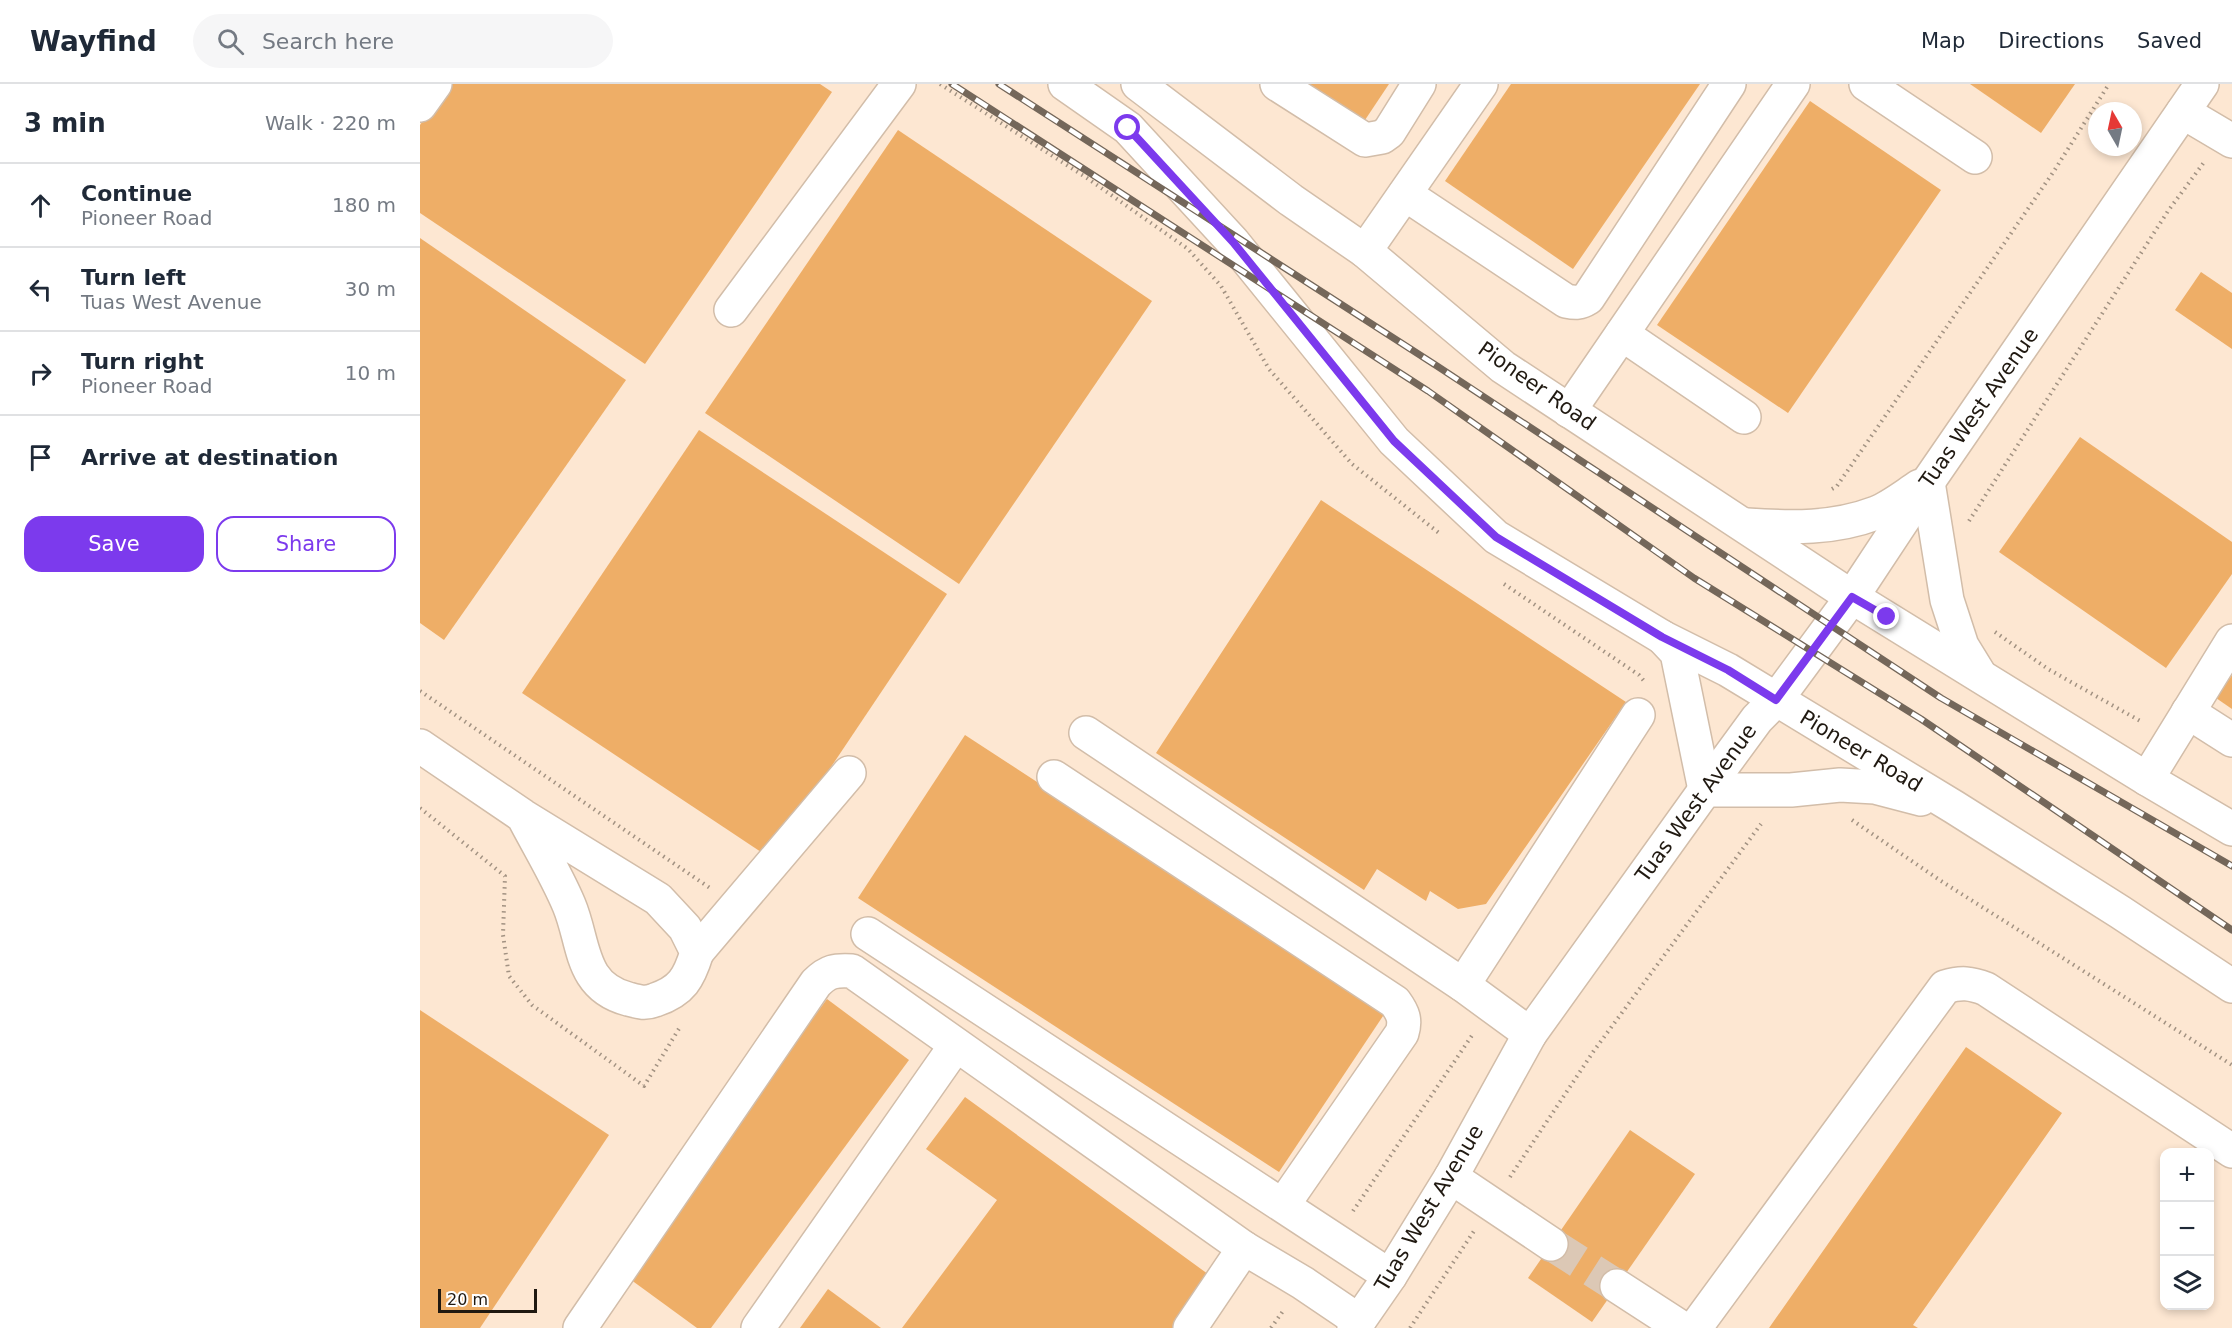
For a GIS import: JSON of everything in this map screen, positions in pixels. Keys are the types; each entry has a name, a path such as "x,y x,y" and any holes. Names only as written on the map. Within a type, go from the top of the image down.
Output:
{"street":[{"path":"420,105 435,84"},
{"path":"731,310 899,84"},
{"name":"Pioneer Road","path":"1065,84 1128,128 1233,242 1394,441 1496,537 1662,637 1728,670 1954,807 2232,986"},
{"path":"1277,84 1365,140 1382,137 1389,132 1419,84"},
{"path":"1365,251 1480,84"},
{"path":"1405,194 1566,301 1582,302 1588,298 1729,84"},
{"path":"1569,411 1793,84"},
{"path":"1866,84 1975,157"},
{"name":"Tuas West Avenue","path":"1356,1325 1390,1276 1450,1177 1530,1034 1757,719 1776,700 1852,597 1928,482 2202,84"},
{"name":"Pioneer Road","path":"1157,89 1291,200 1365,251 1503,367 1852,597 2232,829"},
{"path":"2183,112 2228,138"},
{"path":"1622,334 1744,417"},
{"path":"1745,525 1797,528 1834,525 1878,513 1928,482 1947,600 1962,645 1979,674"},
{"path":"1662,637 1677,653 1705,790 1791,790 1840,785 1875,787 1954,807"},
{"path":"2147,778 2232,641"},
{"path":"1463,985 1645,702"},
{"path":"2188,712 2232,740"},
{"path":"1086,733 1463,985 1530,1034"},
{"path":"424,758 658,899 685,928 697,952"},
{"path":"523,816 570,907 581,949 592,976 617,996 645,1004 670,995 690,976 697,952 849,773"},
{"path":"1054,777 1395,1002 1402,1011 1405,1022 1402,1033 1283,1204"},
{"path":"868,934 1390,1276"},
{"path":"580,1328 809,993 826,973 834,970 852,971 1244,1248 1303,1282 1356,1325"},
{"path":"1695,1328 1945,987 1959,983 1973,984 1986,989 2232,1151"},
{"path":"758,1328 956,1045"},
{"path":"1450,1177 1551,1244"},
{"path":"1190,1328 1244,1248"},
{"path":"1617,1286 1682,1328"}],"path":[{"path":"940,84 1087,178 1188,249 1221,286 1269,369 1352,464 1441,534"},
{"path":"1829,491 1838,486 1941,337 2054,171 2109,84"},
{"path":"1965,526 2168,211 2228,138"},
{"path":"1503,584 1639,675 1645,702"},
{"path":"1991,629 2048,669 2172,740"},
{"path":"420,808 505,876 504,935 509,976 532,1005 644,1086 681,1025"},
{"path":"1845,816 1941,881 2232,1065"},
{"path":"1410,1328 1593,1052 1764,819"},
{"path":"1334,1239 1492,1006"}],"building":[{"path":"448,84 820,84 832,92 645,364 420,213 420,125"},
{"path":"1305,84 1389,84 1363,123"},
{"path":"1511,84 1700,84 1573,269 1445,181"},
{"path":"1970,84 2075,84 2041,133"},
{"path":"1810,101 1941,190 1788,413 1657,325"},
{"path":"898,130 1152,301 959,584 705,413"},
{"path":"420,238 626,380 444,640 420,623"},
{"path":"2201,272 2232,293 2232,349 2175,310"},
{"path":"699,430 947,594 770,858 522,693"},
{"path":"2080,437 2232,542 2232,574 2166,668 1999,552"},
{"path":"1321,500 1626,702 1486,904 1458,909 1430,891 1426,901 1377,869 1364,890 1156,753"},
{"path":"2232,675 2232,709 2216,698"},
{"path":"965,735 1387,1010 1279,1172 858,898"},
{"path":"827,999 909,1060 711,1328 697,1328 623,1274"},
{"path":"420,1010 609,1135 480,1328 420,1328"},
{"path":"1966,1047 2062,1113 1913,1325 1918,1328 1769,1328"},
{"path":"965,1097 1212,1277 1174,1328 902,1328 997,1200 926,1149"},
{"path":"1630,1130 1695,1174 1592,1322 1528,1278"},
{"path":"828,1289 881,1328 800,1328"}],"tunnel":[{"path":"1551,1244 1617,1286"}],"railway":[{"path":"952,84 1428,391 1694,578 1921,719 2232,930"},
{"path":"999,84 1437,366 1941,698 2232,866"}],"route":[{"path":"1128,128 1233,242 1394,441 1496,537 1662,637 1728,670 1776,700 1852,597 1887,617"}]}
